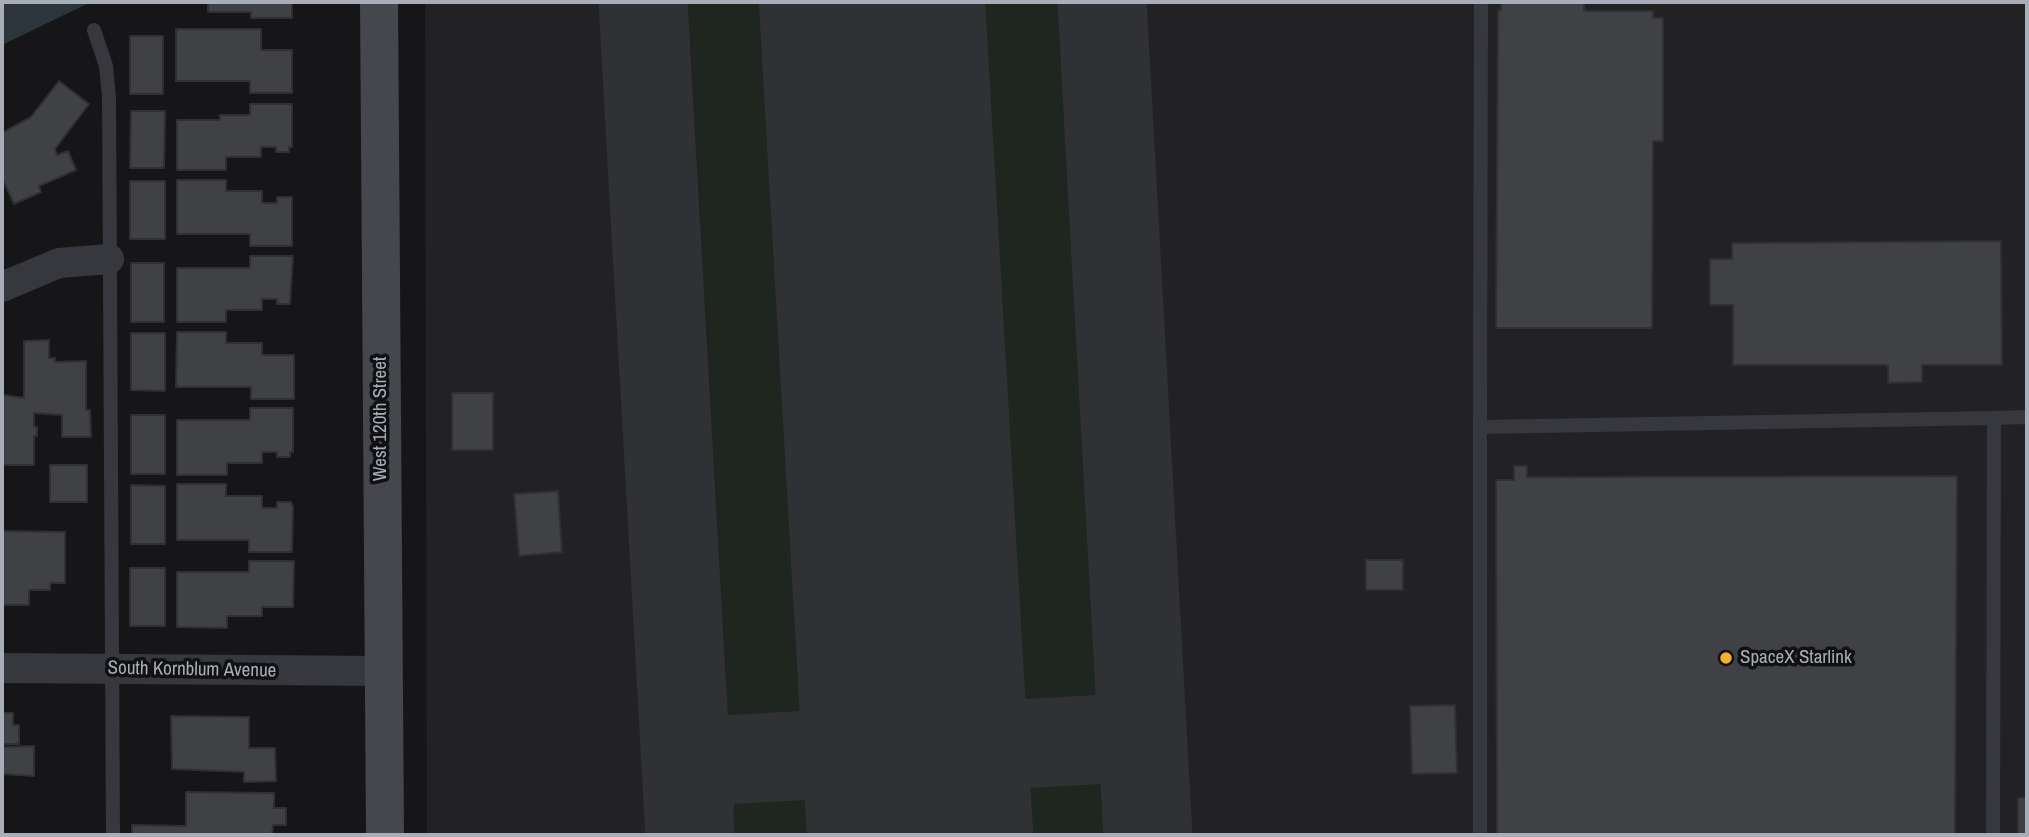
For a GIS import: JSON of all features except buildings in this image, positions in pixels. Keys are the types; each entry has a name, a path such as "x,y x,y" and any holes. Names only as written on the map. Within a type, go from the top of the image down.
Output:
{"main road":[{"name":"West 120th Street","path":"379,2 385,835"}],"street":[{"path":"2,287 59,263 109,258"},
{"name":"South Kornblum Avenue","path":"2,668 383,671"}],"lane":[{"path":"1480,835 1481,2"},
{"path":"94,30 106,66 109,97 113,835"},
{"path":"1993,835 1994,418"},
{"path":"1480,426 2027,418"}],"shaded area":[{"path":"2,2 91,2 2,45"},
{"path":"425,2 2027,2 2027,835 427,835"},
{"path":"690,2 780,2 819,694 836,695 826,716 808,727 741,725 728,718 718,694 717,681 727,675"},
{"path":"969,2 1071,2 1108,679 1107,689 1099,702 1084,709 1029,711 1014,699 1007,682"},
{"path":"1099,774 1116,793 1118,835 1019,835 1017,795 1023,782 1036,776"},
{"path":"809,784 832,792 844,807 844,818 828,820 828,835 726,835 727,817 745,792"}],"taxiway":[{"path":"643,2 690,835"},
{"path":"1102,2 1148,835"},
{"path":"819,755 845,754 882,738 898,715 906,685 909,651"},
{"path":"688,807 696,778 709,764 722,760 1109,739 1127,732 1141,709"},
{"path":"921,835 923,811 938,780 966,753 988,746"}],"runway":[{"path":"872,2 920,835"}],"place":[{"name":"SpaceX Starlink","path":"1726,658"}]}
